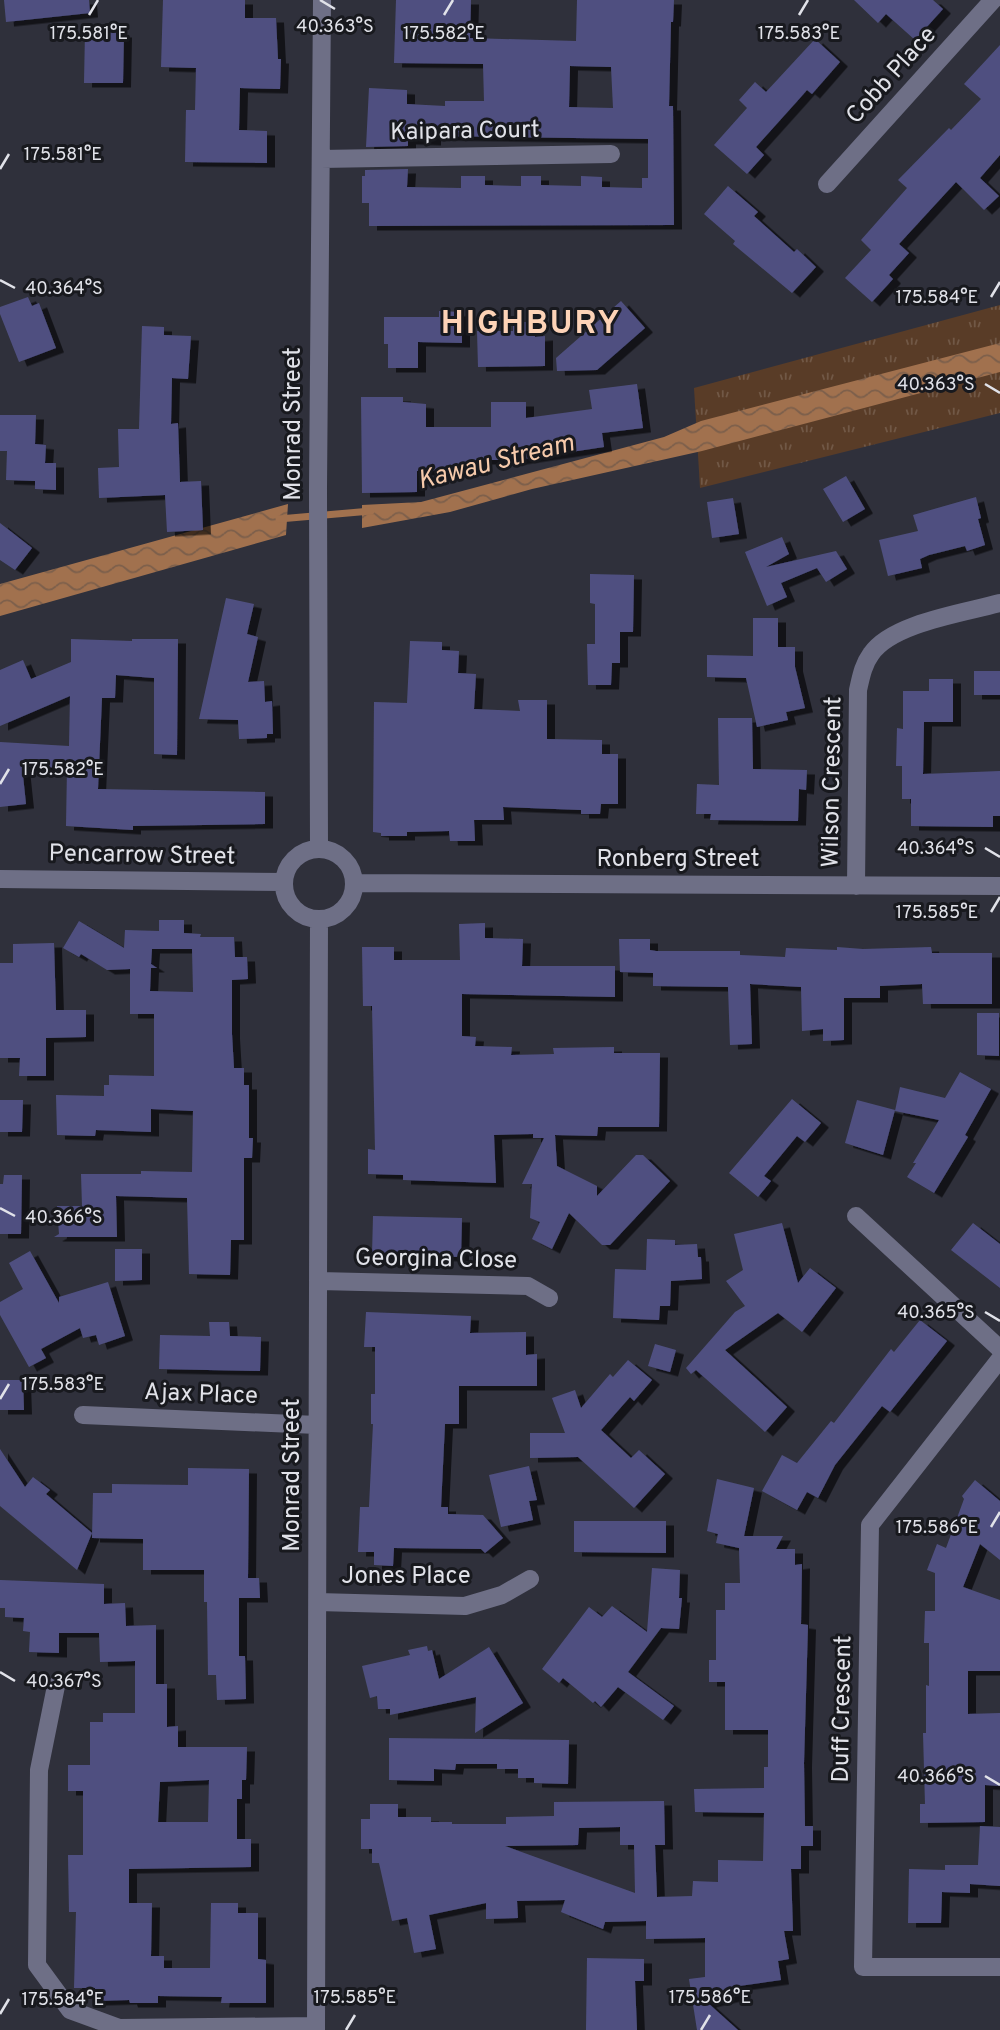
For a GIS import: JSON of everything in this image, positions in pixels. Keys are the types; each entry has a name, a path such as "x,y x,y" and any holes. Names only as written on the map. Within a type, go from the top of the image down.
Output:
{"street":[{"name":"Monrad Street","path":"319,848 318,489 322,0"},
{"name":"Cobb Place","path":"827,184 993,0"},
{"name":"Kaipara Court","path":"321,159 611,153"},
{"name":"Wilson Crescent","path":"856,886 857,720 862,668 880,643 908,628 1000,603"},
{"path":"319,848 340,855 353,872 355,883 354,894 340,912 319,919 298,912 290,904 284,882 286,871 299,854 319,848"},
{"name":"Pencarrow Street","path":"0,878 284,882"},
{"name":"Ronberg Street","path":"355,883 1000,886"},
{"name":"Monrad Street","path":"316,2028 319,919"},
{"path":"856,1216 1000,1349"},
{"name":"Georgina Close","path":"319,1281 528,1286 549,1298"},
{"name":"Duff Crescent","path":"1000,1359 870,1525 863,1967 1000,1967"},
{"name":"Ajax Place","path":"83,1415 317,1424"},
{"name":"Jones Place","path":"318,1602 465,1606 502,1595 530,1579"},
{"path":"56,1686 39,1770 37,1965 70,2010 119,2028 316,2028"}],"green space":[{"path":"1000,305 1000,413 700,488 694,388"}],"water":[{"path":"1000,343 1000,372 702,451 532,489 450,512 362,528 362,505 421,502 664,437 701,421"},
{"path":"288,504 286,535 0,616 0,584"}],"building":[{"path":"4,0 89,0 90,13 6,22"},
{"path":"163,0 245,0 245,18 276,18 278,59 281,59 280,89 240,88 239,130 267,131 267,163 185,162 186,110 195,110 196,68 161,67"},
{"path":"396,0 471,0 470,38 576,41 577,0 674,0 669,106 673,106 674,225 369,226 369,203 362,203 362,176 365,176 365,170 408,169 407,187 461,188 461,176 485,176 485,185 521,186 521,176 541,176 541,185 581,186 581,176 602,177 602,187 642,188 642,178 648,178 648,139 433,136 433,141 408,140 408,146 366,147 369,88 407,90 407,104 445,106 445,101 484,101 483,64 394,63","holes":["570,66 611,67 613,108 569,107"]},
{"path":"854,0 933,0 943,9 915,40 886,14 878,23"},
{"path":"85,32 124,33 123,83 84,83"},
{"path":"815,39 840,62 812,94 807,90 756,147 764,155 747,174 714,145 747,108 739,100 755,82 766,92"},
{"path":"1000,45 1000,155 980,178 999,196 984,210 956,182 899,244 909,253 889,275 893,279 872,302 845,278 871,250 861,240 907,188 898,180 981,99 964,84"},
{"path":"728,186 758,212 754,216 794,252 797,249 816,267 792,293 733,244 735,241 704,214"},
{"path":"28,297 32,306 39,303 56,348 19,362 0,314 0,307"},
{"path":"621,301 645,328 597,370 557,371 556,358"},
{"path":"439,311 462,312 462,343 418,342 418,368 388,368 388,344 384,344 384,317 439,317"},
{"path":"513,322 535,322 535,337 545,336 545,366 478,367 477,331 513,331"},
{"path":"142,326 164,327 164,335 191,336 188,379 172,378 171,424 178,423 180,482 201,481 203,530 167,532 165,495 99,498 98,468 119,467 118,429 139,429"},
{"path":"637,384 643,428 602,433 604,447 518,460 480,460 480,471 417,471 417,492 362,493 361,397 403,397 403,402 426,404 426,427 491,427 491,402 526,402 526,418 592,409 589,390"},
{"path":"0,415 36,415 35,444 46,445 45,463 56,463 56,490 35,489 35,481 6,480 7,451 0,451"},
{"path":"846,476 865,509 843,522 823,489"},
{"path":"976,497 985,545 967,551 965,546 929,555 920,559 922,568 888,576 879,540 918,531 913,515"},
{"path":"733,498 739,534 712,538 707,502"},
{"path":"0,523 32,548 15,570 0,560"},
{"path":"782,537 789,554 766,567 836,551 847,569 826,582 817,568 781,583 787,597 767,606 745,552"},
{"path":"590,574 634,575 633,632 620,632 620,663 612,663 611,685 588,685 587,644 595,644 595,604 590,603"},
{"path":"226,598 254,604 247,634 258,637 248,682 264,681 265,702 272,701 273,734 267,734 267,738 239,739 238,720 199,719"},
{"path":"753,618 778,618 778,647 795,647 795,667 805,708 786,712 788,720 757,727 746,678 707,677 707,655 753,656"},
{"path":"71,639 178,639 177,755 154,754 154,678 116,675 115,698 102,698 98,789 265,792 265,824 133,826 133,830 66,826 67,768 22,766 26,804 0,807 0,742 69,746 70,696 0,726 0,670 23,660 31,679 71,662"},
{"path":"410,641 442,642 442,650 459,651 458,673 476,674 474,709 520,711 518,700 547,700 547,739 602,740 602,754 618,754 618,804 601,804 600,814 581,814 581,810 503,807 504,820 474,820 475,841 450,841 449,831 407,832 407,836 381,836 381,833 373,832 374,702 407,703"},
{"path":"974,671 1000,671 1000,695 974,695"},
{"path":"929,679 953,679 953,722 924,722 923,774 1000,771 1000,816 993,816 993,827 911,826 911,799 902,799 902,766 896,766 897,728 903,729 903,691 929,691"},
{"path":"718,718 752,718 753,769 807,770 806,790 799,789 798,821 710,820 711,814 696,814 697,784 719,785"},
{"path":"159,920 184,920 184,933 201,934 200,937 234,937 235,957 247,957 248,979 232,980 232,1034 234,1068 244,1068 244,1085 249,1085 249,1138 253,1138 252,1158 244,1158 244,1240 231,1240 230,1275 189,1274 187,1198 116,1196 117,1237 54,1237 59,1234 57,1206 82,1206 81,1174 192,1172 193,1111 151,1109 151,1132 96,1130 95,1136 57,1135 56,1095 104,1096 104,1085 109,1085 109,1075 154,1076 154,1014 130,1014 130,969 107,970 81,954 79,957 63,948 79,921 124,948 125,930 159,931","holes":["152,949 192,949 193,992 150,991 151,968 157,968 151,964"]},
{"path":"485,923 485,938 523,939 522,966 615,966 615,997 462,994 462,1036 476,1037 475,1046 512,1047 511,1055 554,1054 553,1048 614,1047 614,1053 660,1053 659,1127 598,1127 597,1136 555,1135 557,1166 597,1186 597,1196 636,1155 643,1155 670,1181 610,1245 602,1245 569,1213 552,1249 532,1239 540,1222 530,1218 532,1184 522,1184 544,1138 533,1138 533,1134 494,1135 496,1183 403,1180 403,1175 368,1174 368,1149 375,1150 372,1006 363,1006 362,947 394,947 394,960 460,960 459,924"},
{"path":"619,939 650,939 650,950 656,951 740,951 740,955 785,957 786,948 837,950 837,947 931,947 932,953 992,953 992,1004 923,1004 922,984 880,986 880,998 844,998 844,1040 823,1041 823,1029 802,1031 801,987 750,984 752,1044 730,1045 728,987 653,986 653,973 620,972"},
{"path":"54,943 56,1010 86,1010 86,1037 46,1038 46,1076 19,1076 20,1058 0,1058 0,963 13,963 13,944"},
{"path":"977,1013 999,1013 999,1056 977,1055"},
{"path":"960,1072 991,1089 965,1135 968,1137 934,1193 907,1177 939,1120 895,1111 900,1087 945,1098"},
{"path":"792,1099 821,1123 805,1142 797,1136 764,1176 771,1181 758,1197 729,1173"},
{"path":"0,1100 23,1100 22,1132 0,1132"},
{"path":"857,1100 895,1110 883,1155 845,1143"},
{"path":"4,1175 22,1175 21,1234 0,1234 0,1184 3,1184"},
{"path":"373,1216 462,1218 461,1257 372,1255"},
{"path":"782,1223 798,1283 810,1268 836,1288 802,1332 778,1313 725,1350 787,1407 765,1432 696,1370 691,1374 686,1368 735,1312 745,1306 726,1281 743,1270 734,1234"},
{"path":"973,1223 1000,1244 1000,1288 951,1250"},
{"path":"647,1239 675,1240 675,1245 697,1244 698,1257 701,1257 702,1279 671,1281 670,1306 660,1306 659,1320 613,1318 615,1269 646,1270"},
{"path":"115,1249 142,1249 142,1280 115,1281"},
{"path":"30,1251 59,1303 59,1297 108,1282 125,1336 99,1345 96,1335 83,1338 80,1328 41,1349 46,1358 29,1367 0,1315 0,1302 23,1289 9,1263"},
{"path":"366,1312 471,1316 470,1333 526,1332 526,1355 537,1354 537,1386 459,1386 459,1424 445,1424 441,1507 448,1507 448,1514 483,1515 503,1538 485,1553 481,1549 394,1548 393,1566 374,1565 374,1552 358,1552 360,1507 369,1507 373,1424 371,1394 375,1394 375,1347 364,1347"},
{"path":"920,1320 947,1341 890,1412 882,1406 835,1465 818,1498 807,1492 797,1510 762,1491 782,1455 797,1463 831,1421 834,1423 891,1349 894,1352"},
{"path":"209,1322 229,1322 230,1336 261,1337 260,1371 159,1369 160,1335 210,1336"},
{"path":"655,1344 676,1350 670,1372 648,1366"},
{"path":"628,1360 652,1380 634,1401 630,1397 601,1430 631,1458 639,1450 665,1474 634,1508 578,1457 530,1458 530,1433 565,1433 552,1398 575,1390 581,1408 610,1374 613,1377"},
{"path":"0,1380 23,1380 24,1410 0,1410"},
{"path":"0,1449 25,1487 33,1477 50,1490 46,1494 92,1533 77,1570 0,1506"},
{"path":"529,1466 537,1500 529,1501 533,1520 501,1527 489,1475"},
{"path":"188,1468 249,1469 248,1578 259,1578 260,1598 239,1598 239,1656 245,1656 246,1699 217,1700 216,1675 208,1675 204,1570 143,1570 143,1539 92,1538 93,1493 112,1493 112,1484 188,1485"},
{"path":"717,1479 754,1488 744,1536 783,1536 776,1549 795,1549 795,1565 802,1564 801,1624 808,1625 805,1826 813,1826 813,1846 801,1846 801,1869 791,1869 793,1931 784,1931 789,1959 778,1961 781,1980 739,1986 741,1995 708,2003 738,2030 697,2030 689,1979 705,1977 705,1938 646,1939 646,1921 605,1922 603,1929 561,1912 565,1900 517,1901 518,1918 486,1919 486,1903 429,1915 436,1949 414,1953 407,1918 392,1921 379,1863 372,1863 372,1849 361,1849 361,1819 370,1819 370,1804 398,1804 398,1817 431,1817 431,1822 506,1824 506,1817 554,1816 554,1802 664,1801 665,1845 655,1845 657,1897 692,1896 693,1881 718,1882 718,1860 763,1861 764,1813 695,1812 694,1789 764,1788 764,1767 768,1767 768,1730 725,1730 725,1682 709,1682 709,1660 716,1660 716,1610 725,1610 725,1583 740,1583 739,1548 716,1543 718,1534 707,1531","holes":["620,1827 620,1845 634,1845 635,1893 505,1846 578,1845 579,1828"]},
{"path":"975,1480 1000,1501 1000,1560 980,1544 963,1587 1000,1600 1000,1671 968,1671 968,1714 1000,1713 1000,1786 985,1785 985,1822 920,1823 920,1804 925,1804 923,1733 926,1733 926,1685 929,1686 929,1643 924,1643 925,1611 935,1611 935,1573 927,1570 937,1544 946,1548 964,1499 962,1496"},
{"path":"574,1521 666,1521 666,1553 574,1552"},
{"path":"652,1568 680,1570 679,1598 682,1598 679,1629 661,1628 628,1672 674,1706 663,1720 618,1687 601,1707 563,1678 559,1683 542,1669 589,1607 602,1617 612,1606 647,1632"},
{"path":"0,1580 104,1584 104,1604 125,1603 126,1626 156,1625 156,1684 167,1684 167,1727 178,1726 178,1747 247,1747 246,1780 242,1780 242,1799 237,1799 237,1839 251,1839 251,1867 129,1869 129,1903 152,1903 151,1956 164,1956 164,1968 210,1968 211,1903 238,1903 238,1913 258,1913 258,1959 266,1960 266,2003 221,2003 222,1997 158,1996 158,2003 96,2001 95,1988 74,1988 76,1912 69,1912 68,1855 83,1855 83,1791 68,1791 68,1765 90,1765 90,1722 103,1722 103,1713 135,1713 135,1661 100,1662 99,1633 59,1633 59,1653 29,1652 30,1632 23,1631 24,1618 5,1617 5,1608 0,1608","holes":["209,1780 208,1822 158,1822 160,1782"]},
{"path":"427,1646 428,1651 432,1650 439,1679 489,1647 523,1703 475,1733 476,1697 390,1715 390,1709 378,1709 377,1696 370,1698 362,1666 410,1655 408,1650"},
{"path":"389,1738 569,1740 568,1784 534,1783 534,1778 518,1778 518,1769 497,1769 497,1764 456,1764 455,1770 434,1769 434,1781 389,1780"},
{"path":"980,1826 1000,1827 1000,1886 970,1884 970,1893 942,1892 941,1923 908,1923 909,1869 945,1870 945,1865 978,1865"},
{"path":"587,1958 644,1959 644,1981 635,1981 637,2030 586,2030"}],"waterway":[{"name":"Kawau Stream","path":"279,519 371,511"}],"district":[{"name":"HIGHBURY","path":"531,325"}]}
